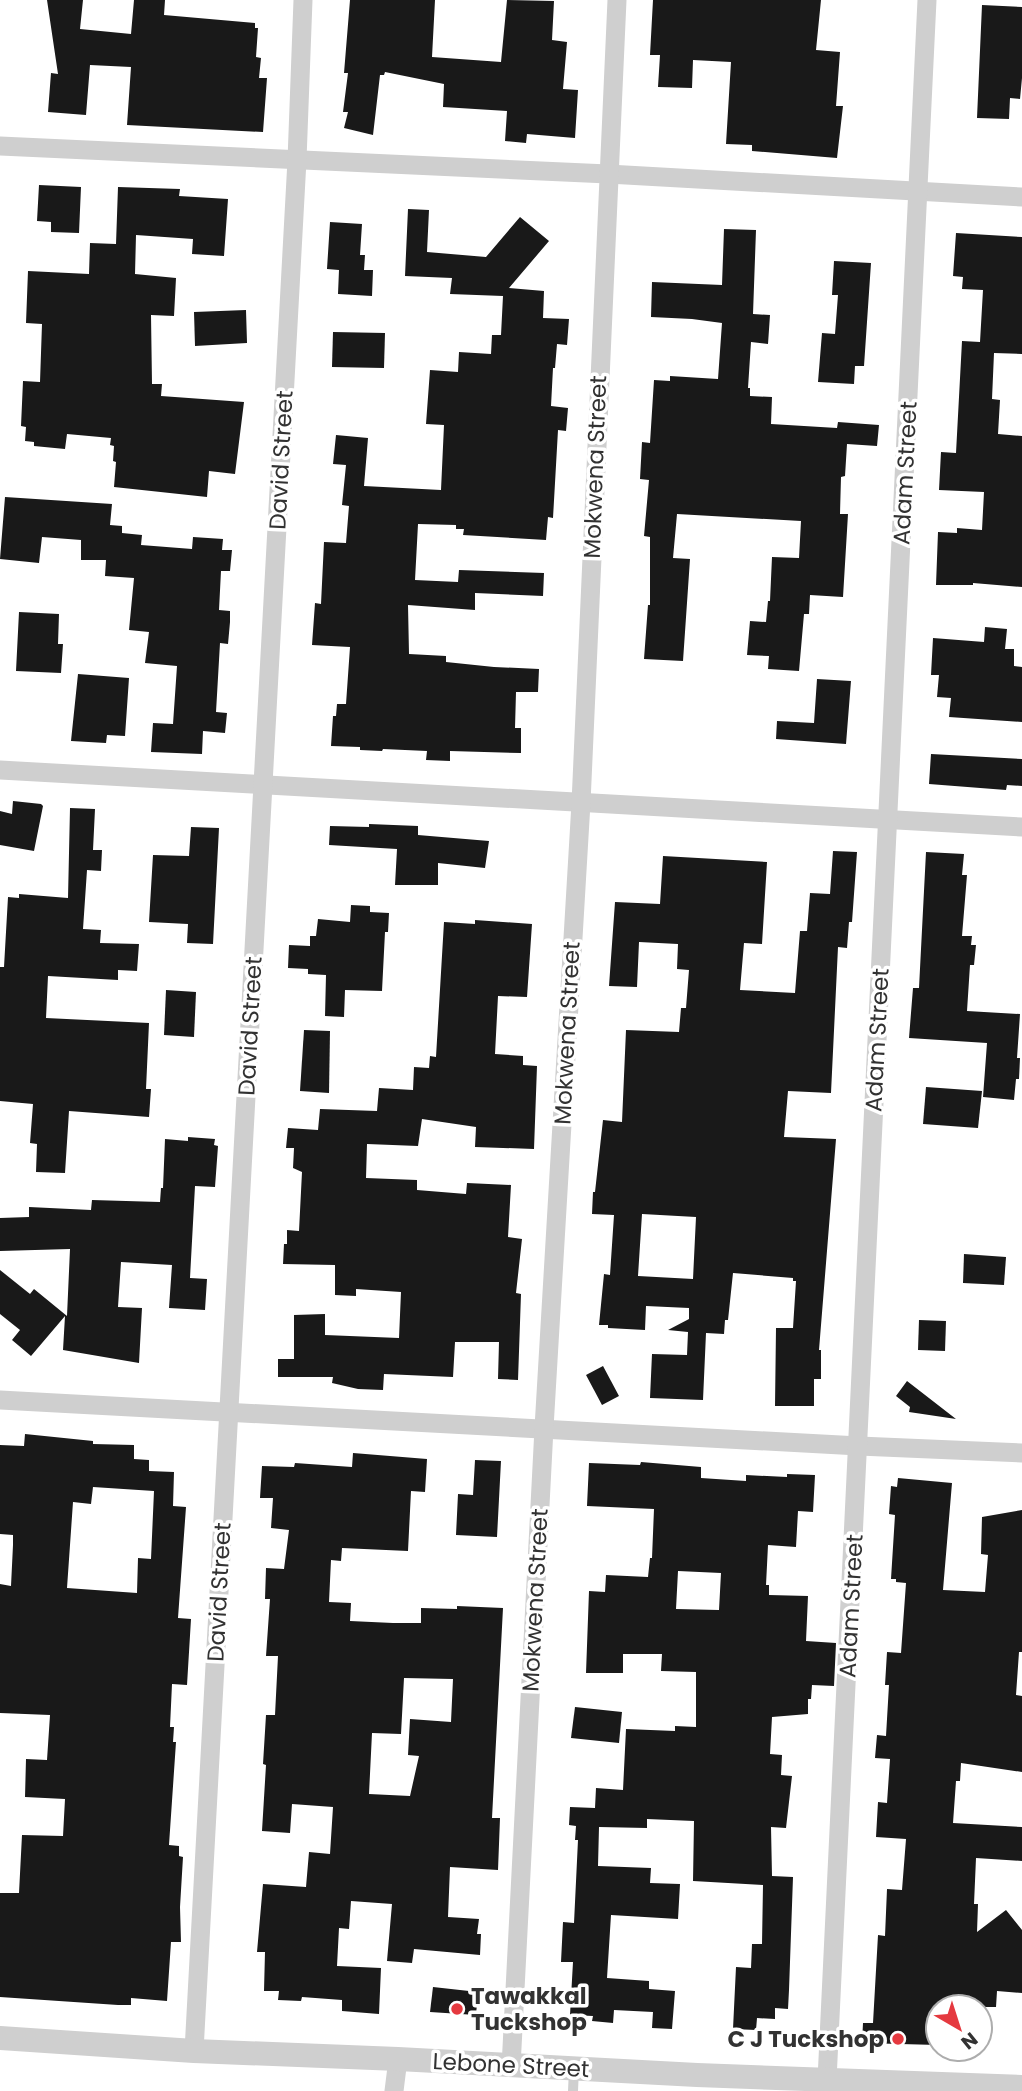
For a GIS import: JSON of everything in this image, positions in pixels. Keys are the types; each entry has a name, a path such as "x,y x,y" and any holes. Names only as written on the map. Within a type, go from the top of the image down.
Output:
{"street":[{"name":"David Street","path":"194,2051 264,785 303,0"},
{"name":"Mokwena Street","path":"511,2067 544,1428 581,803 617,0"},
{"name":"Adam Street","path":"827,2080 927,0"},
{"path":"0,145 1022,197"},
{"path":"0,770 1022,827"},
{"path":"0,1400 1022,1453"},
{"name":"Lebone Street","path":"0,2038 511,2067 574,2080 827,2080 904,2087 1021,2089"},
{"path":"394,2091 398,2059"}],"building":[{"path":"47,0 83,0 80,29 131,34 134,0 165,0 164,15 255,23 255,28 258,28 256,57 261,58 259,78 267,78 263,132 127,125 131,67 90,65 86,115 48,112 51,73 58,74"},
{"path":"350,0 435,0 432,57 501,62 507,0 554,1 552,40 567,42 563,89 578,90 575,138 527,134 526,143 505,141 507,111 443,107 444,84 385,72 380,75 373,135 344,128 348,112 343,112 348,73 344,73"},
{"path":"653,0 821,0 816,50 840,52 836,106 843,106 837,158 752,151 752,145 726,144 731,62 693,60 692,88 658,87 660,55 650,55"},
{"path":"982,5 1022,7 1020,99 1010,98 1009,119 977,118"},
{"path":"39,185 81,187 79,233 51,232 51,222 37,221"},
{"path":"118,187 180,189 179,196 228,199 224,256 192,254 193,239 136,235 135,274 176,278 174,316 151,315 152,384 162,384 161,396 244,402 235,474 209,471 207,497 114,487 116,462 113,461 114,446 110,445 111,438 67,434 65,449 34,446 34,442 25,441 26,427 21,426 23,381 40,382 42,324 26,323 28,271 89,274 90,243 116,244"},
{"path":"408,209 429,210 427,252 486,257 520,217 549,241 509,288 544,291 543,318 569,319 567,345 557,344 553,368 551,406 568,408 566,431 558,430 553,518 548,517 546,540 463,535 464,529 456,529 456,525 418,524 415,580 458,582 459,570 544,573 543,596 475,593 475,610 408,605 409,654 446,656 446,662 539,669 538,692 516,692 515,728 521,728 521,753 450,751 450,761 426,760 427,751 360,750 360,747 331,746 333,716 336,716 337,704 346,704 350,647 312,645 315,603 321,604 324,542 346,543 349,506 342,505 346,465 333,464 336,435 368,438 364,486 441,490 444,425 426,424 430,370 458,372 459,352 491,354 492,335 501,335 503,296 450,294 452,278 405,276"},
{"path":"330,222 362,224 360,255 365,255 364,270 373,270 372,296 338,294 339,270 327,269"},
{"path":"724,229 756,230 753,314 770,315 768,344 751,342 748,388 750,396 772,397 771,424 837,428 838,422 879,425 877,446 847,444 845,476 841,477 840,514 848,514 843,597 810,595 809,614 804,614 799,671 768,669 769,656 747,655 750,621 766,622 772,557 799,558 801,521 677,514 673,558 690,559 683,661 644,659 650,605 650,537 644,536 649,480 640,479 642,442 650,443 654,380 670,381 670,376 718,379 722,323 651,317 652,282 722,285"},
{"path":"956,233 1022,237 1022,354 994,353 992,399 1000,400 998,434 1022,436 1022,587 973,583 936,585 938,532 957,533 957,528 982,530 984,492 939,490 941,452 956,453 962,341 980,342 983,290 962,289 963,277 953,276"},
{"path":"834,261 871,263 864,366 855,366 854,384 818,382 822,333 835,334 838,295 832,295"},
{"path":"246,310 247,343 195,346 194,312"},
{"path":"333,332 385,333 384,368 332,367"},
{"path":"5,497 112,504 110,525 122,526 122,533 142,535 141,545 192,549 193,537 223,539 222,550 232,550 230,571 221,571 219,610 230,611 228,644 220,643 216,712 227,713 225,733 203,731 202,754 151,752 153,723 173,724 177,666 145,663 149,632 129,630 134,578 105,576 106,560 81,560 81,540 42,537 39,563 0,559"},
{"path":"19,612 59,614 58,644 63,644 61,673 16,671"},
{"path":"985,627 1007,629 1005,649 1014,649 1014,666 1022,667 1022,722 949,717 951,698 937,697 939,675 931,675 933,638 984,642"},
{"path":"78,674 129,678 125,736 107,735 106,743 71,741"},
{"path":"817,679 851,681 846,744 776,739 777,721 814,723"},
{"path":"931,754 1022,759 1022,786 1007,785 1006,790 929,784"},
{"path":"13,801 43,806 34,851 0,845 0,811 12,814"},
{"path":"70,808 95,809 93,850 102,850 101,871 87,870 83,929 101,930 100,943 139,944 137,971 118,970 118,980 48,976 46,1018 149,1023 146,1089 151,1089 149,1117 69,1111 65,1173 36,1172 37,1144 30,1143 33,1104 0,1101 0,967 4,967 8,897 19,898 19,894 68,898"},
{"path":"369,824 418,826 418,835 489,841 485,868 438,863 438,885 395,885 397,849 329,845 330,826 369,827"},
{"path":"191,827 219,828 213,944 187,943 188,924 149,922 153,855 189,856"},
{"path":"833,851 857,852 852,922 849,922 847,948 838,947 831,1093 788,1091 784,1137 836,1139 819,1350 821,1379 814,1379 814,1406 775,1406 776,1328 793,1328 796,1281 793,1281 793,1278 733,1273 724,1334 706,1333 703,1400 650,1398 652,1354 687,1355 688,1332 668,1330 689,1319 689,1308 646,1306 645,1330 599,1325 604,1274 610,1275 614,1215 592,1214 593,1192 603,1120 622,1122 626,1030 679,1032 681,1008 686,1008 689,970 677,969 678,944 639,942 637,987 609,986 615,902 660,904 663,856 767,862 762,944 744,943 740,990 795,993 800,931 807,931 810,893 830,894","holes":["642,1214 696,1217 693,1279 638,1276"]},
{"path":"926,852 964,854 962,875 967,875 962,936 972,936 971,945 976,945 974,965 970,965 967,1011 1020,1014 1017,1058 1020,1058 1019,1079 1016,1079 1014,1100 983,1097 987,1043 909,1038 913,988 919,988"},
{"path":"351,905 370,906 370,912 389,913 388,932 385,932 382,991 345,990 344,1017 325,1016 326,975 308,974 308,969 288,968 289,945 310,946 310,936 316,936 318,919 350,922"},
{"path":"475,920 532,924 527,997 498,996 495,1054 523,1056 523,1065 537,1066 534,1149 475,1147 476,1127 422,1119 418,1146 367,1144 366,1178 417,1180 417,1190 466,1194 467,1183 511,1185 508,1237 522,1239 516,1293 521,1294 518,1380 498,1379 499,1342 455,1342 453,1377 384,1374 383,1390 358,1389 332,1383 333,1377 278,1377 278,1359 294,1359 294,1315 325,1314 325,1335 399,1338 401,1292 356,1289 356,1296 335,1295 335,1265 283,1264 287,1230 299,1231 302,1172 293,1168 294,1148 286,1148 288,1128 318,1130 320,1109 377,1111 379,1088 413,1090 414,1067 429,1068 430,1056 436,1057 444,922 475,924"},
{"path":"166,990 196,992 194,1037 164,1035"},
{"path":"304,1030 330,1031 329,1093 300,1091"},
{"path":"926,1087 982,1091 978,1128 923,1124"},
{"path":"188,1137 215,1139 214,1145 218,1146 215,1187 195,1186 190,1278 207,1279 205,1310 169,1308 172,1265 121,1262 118,1307 142,1308 139,1363 63,1350 65,1316 31,1356 12,1340 20,1330 0,1314 0,1270 30,1294 34,1289 67,1316 70,1249 0,1251 0,1218 29,1217 29,1207 91,1210 92,1200 160,1202 165,1139 188,1141"},
{"path":"964,1254 1006,1257 1004,1285 963,1283"},
{"path":"919,1320 946,1321 945,1351 918,1350"},
{"path":"603,1366 619,1396 602,1405 586,1375"},
{"path":"907,1381 956,1419 909,1412 910,1407 896,1396"},
{"path":"25,1434 93,1441 93,1444 134,1445 134,1459 149,1460 149,1471 174,1472 173,1506 186,1507 178,1618 191,1619 187,1685 172,1684 170,1727 174,1727 173,1742 176,1742 169,1845 179,1846 179,1856 183,1857 181,1942 171,1942 167,2001 131,1998 131,2005 118,2005 0,1997 0,1893 19,1893 22,1835 63,1836 65,1799 25,1797 26,1759 47,1760 50,1715 0,1713 0,1584 11,1586 13,1535 0,1534 0,1445 24,1446","holes":["93,1487 154,1491 151,1559 138,1558 137,1593 67,1588 73,1502 91,1504"]},
{"path":"353,1453 427,1459 425,1492 411,1491 408,1551 342,1548 341,1561 331,1560 329,1602 351,1603 350,1621 393,1623 421,1623 421,1608 503,1608 492,1818 500,1818 498,1870 450,1867 448,1917 479,1919 477,1934 481,1934 480,1955 414,1949 412,1963 387,1961 392,1904 351,1901 349,1929 339,1928 337,1966 381,1968 379,2014 342,2011 342,2000 302,1997 301,2001 278,2000 279,1991 264,1991 265,1952 257,1952 263,1884 306,1887 309,1852 330,1854 333,1807 292,1804 290,1833 262,1831 266,1715 275,1715 278,1656 266,1656 270,1599 265,1599 266,1568 284,1569 289,1530 271,1528 273,1498 260,1498 262,1466 294,1467 295,1463 352,1467","holes":["404,1678 453,1679 451,1722 410,1719 408,1755 419,1756 410,1796 369,1794 372,1733 401,1734"]},
{"path":"475,1460 501,1461 497,1537 456,1535 458,1494 473,1495"},
{"path":"641,1462 701,1467 701,1478 746,1481 746,1475 815,1475 813,1512 798,1511 796,1547 768,1545 766,1585 769,1585 769,1595 808,1596 806,1641 836,1643 834,1686 812,1685 808,1714 772,1717 770,1754 782,1755 781,1775 792,1776 786,1828 771,1827 772,1876 793,1877 789,1990 788,2009 775,2008 775,2019 757,2018 756,2030 733,2029 736,1967 751,1968 752,1944 762,1944 763,1885 693,1881 694,1821 647,1819 647,1828 599,1827 598,1866 651,1868 650,1883 680,1884 678,1919 611,1915 607,1978 649,1981 649,1989 675,1991 672,2029 652,2028 653,2012 614,2010 613,2023 592,2021 593,2016 570,2015 573,1962 561,1962 563,1922 574,1923 578,1840 575,1840 576,1826 569,1825 570,1807 595,1808 596,1788 623,1790 626,1729 675,1731 675,1726 696,1727 696,1672 661,1671 662,1654 623,1654 623,1673 586,1673 589,1591 605,1592 606,1575 648,1577 652,1558 654,1509 587,1506 589,1463 640,1465","holes":["678,1571 721,1573 719,1610 676,1609"]},
{"path":"898,1478 952,1483 943,1590 985,1592 988,1555 981,1554 982,1517 1022,1510 1022,1652 1019,1652 1016,1695 1022,1696 1022,1772 961,1763 960,1781 956,1781 953,1823 1022,1827 1022,1861 976,1858 974,1904 978,1904 977,1932 1006,1910 1022,1930 1022,1993 997,1991 994,2007 994,1993 924,1993 924,2045 862,2043 863,2023 873,2023 878,1935 885,1936 887,1889 902,1890 906,1839 876,1837 878,1802 887,1803 890,1759 875,1758 877,1735 886,1736 889,1685 885,1685 887,1652 901,1653 906,1583 891,1579 895,1515 889,1514 891,1486 897,1487"},
{"path":"575,1707 622,1712 619,1743 571,1738"},
{"path":"433,1987 478,1992 476,2015 430,2012"}],"place":[{"name":"Tawakkal Tuckshop","path":"457,2009"},
{"name":"C J Tuckshop","path":"898,2039"}]}
